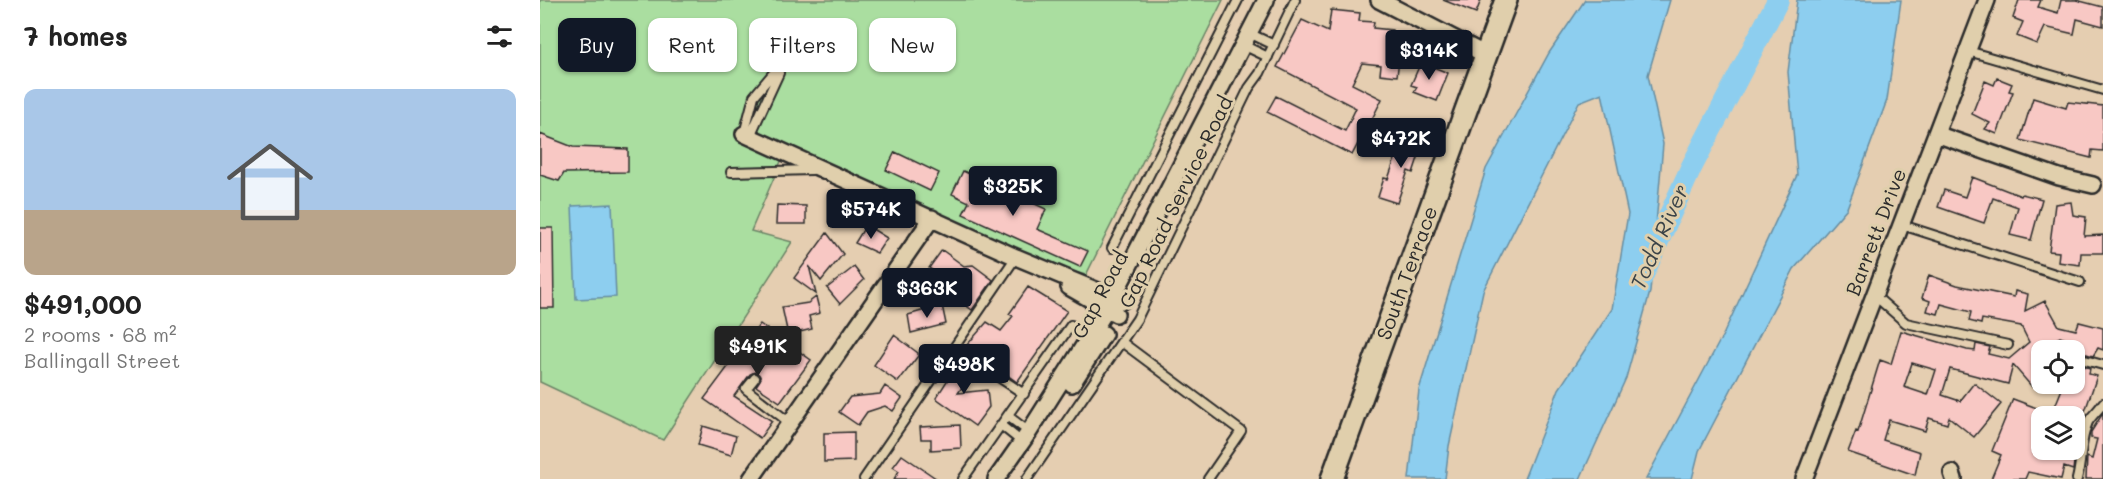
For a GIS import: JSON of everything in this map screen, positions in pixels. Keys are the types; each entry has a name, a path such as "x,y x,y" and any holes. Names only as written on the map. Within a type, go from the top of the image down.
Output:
{"street":[{"path":"1379,0 1486,55"},
{"name":"South Terrace","path":"1332,479 1506,0"},
{"name":"Barrett Drive","path":"1804,479 1987,0"},
{"name":"Gap Road","path":"996,479 1026,437 1073,382 1114,305 1246,39 1261,2"},
{"path":"1936,134 2059,177 2093,185"},
{"path":"747,135 932,218 1114,305"},
{"path":"751,479 932,218"}],"lane":[{"name":"Gap Road Service Road","path":"1113,248 1238,0"},
{"name":"Gap Road Service Road","path":"1028,479 1123,343 1221,151 1249,88 1260,73 1296,0"},
{"path":"1246,39 1274,45"},
{"path":"1246,39 1268,57"},
{"path":"1968,51 2103,90"},
{"path":"786,58 747,135 754,96 786,58"},
{"path":"731,172 801,170 832,172"},
{"path":"1902,225 2080,282"},
{"path":"864,479 1016,257"},
{"path":"1874,295 1906,323 2008,345"},
{"path":"963,479 1071,325"},
{"path":"1123,343 1241,430 1208,479"},
{"path":"955,348 1024,394"},
{"path":"2085,360 2103,365"},
{"path":"755,378 746,389 790,423"},
{"path":"2077,479 2082,460 2082,439 2089,420 2103,403"},
{"path":"1008,417 1026,437"},
{"path":"1002,426 1026,437"}],"green space":[{"path":"540,0 1223,0 1086,275 1016,257 785,152 751,231 792,242 663,440 540,382"}],"water":[{"path":"1585,0 1670,0 1648,75 1663,144 1650,292 1626,378 1580,479 1524,479 1559,389 1612,309 1628,214 1602,93 1579,102 1483,291 1449,446 1445,479 1409,479 1419,390 1486,169 1549,53"},
{"path":"1797,0 1901,0 1887,100 1847,208 1794,269 1699,451 1692,479 1646,479 1724,333 1797,175 1788,72"},
{"path":"612,204 616,297 576,299 572,206"}],"building":[{"path":"1443,0 1481,0 1476,13"},
{"path":"2019,0 2041,0 2038,7 2058,13 2061,0 2076,0 2103,7 2103,26 2077,19 2074,34 2045,27 2037,44 2017,36 2023,22 2013,18"},
{"path":"1331,10 1360,13 1359,21 1374,22 1373,28 1392,30 1392,36 1410,38 1408,52 1400,51 1397,76 1380,74 1381,65 1362,63 1352,84 1382,99 1372,119 1375,120 1366,140 1361,138 1352,155 1267,112 1276,96 1345,131 1356,108 1277,67 1302,20 1328,32"},
{"path":"1421,62 1448,73 1437,101 1414,92 1417,87 1411,85"},
{"path":"1997,78 2012,84 2009,91 2013,92 1997,134 1985,129 1990,123 1972,114 1985,81 1994,85"},
{"path":"2033,98 2066,108 2068,102 2103,106 2103,151 2092,150 2091,158 2020,140"},
{"path":"540,134 573,147 628,149 628,172 564,173 559,181 540,175"},
{"path":"1403,136 1423,143 1413,173 1408,171 1397,203 1378,197 1384,178 1388,179"},
{"path":"895,152 939,173 930,191 886,170"},
{"path":"963,171 1046,209 1037,229 1088,251 1080,267 963,214 969,202 952,194"},
{"path":"1972,177 2021,196 2022,194 2042,199 2031,240 2010,235 2018,207 1993,198 1984,223 1938,207 1944,190 1965,197"},
{"path":"2071,202 2073,215 2086,217 2084,236 2103,235 2103,253 2081,253 2080,265 2058,262 2059,252 2049,251 2055,204"},
{"path":"777,205 806,206 806,224 776,224"},
{"path":"866,225 887,238 877,253 855,243"},
{"path":"540,228 553,228 554,308 540,308"},
{"path":"827,233 843,254 821,281 809,266 816,294 794,278"},
{"path":"942,250 964,266 973,265 993,280 972,310 927,277 932,270 929,268"},
{"path":"854,267 864,280 840,304 827,288"},
{"path":"1929,275 1957,285 2014,297 2015,291 2028,294 2025,311 2045,301 2059,326 2076,330 2079,322 2103,328 2103,350 2098,348 2093,356 2085,354 2085,340 2069,340 2060,337 2054,340 2031,340 2031,386 2013,365 2008,384 1950,369 1942,395 1960,401 1974,383 2001,404 1974,437 1949,417 1947,424 1929,418 1925,431 1889,420 1883,440 1920,452 1915,475 1848,452 1856,431 1858,432 1880,360 1891,364 1901,331 1967,350 1975,351 1976,344 1990,347 1988,354 2009,359 2029,342 2021,326 1982,319 1981,324 1969,321 1971,312 1941,304 1938,314 1927,311 1930,301 1922,298","holes":["1912,363 1936,370 1928,395 1904,387"]},
{"path":"1028,287 1067,311 1017,382 966,346 987,322 1001,331 1013,316 1009,314"},
{"path":"816,297 820,313 809,316 812,329 788,335 782,307 808,303"},
{"path":"942,305 946,324 911,333 908,315"},
{"path":"760,324 811,360 780,402 756,386 761,378 755,372 750,374 734,396 772,421 760,438 704,399"},
{"path":"894,335 918,353 898,382 874,365"},
{"path":"961,359 975,369 958,393 987,390 989,407 975,426 936,398"},
{"path":"2085,367 2090,368 2089,374 2097,376 2085,411 2085,406 2055,406 2060,394 2085,394"},
{"path":"885,386 902,398 893,411 885,406 867,412 858,425 839,412 850,397 880,394"},
{"path":"2013,399 2031,406 2031,460 2074,460 2073,470 2064,467 2061,479 2028,472 2025,479 1991,479 2001,455 1992,451"},
{"path":"2103,413 2103,479 2086,479 2087,457 2092,459 2097,439 2091,438 2091,432"},
{"path":"960,425 961,448 931,450 931,439 921,439 920,427"},
{"path":"703,426 736,436 731,455 698,445"},
{"path":"854,432 854,461 824,462 824,433"},
{"path":"902,455 937,479 894,479 899,471 893,467"}],"waterway":[{"name":"Todd River","path":"1641,279 1691,168 1778,0"}]}
